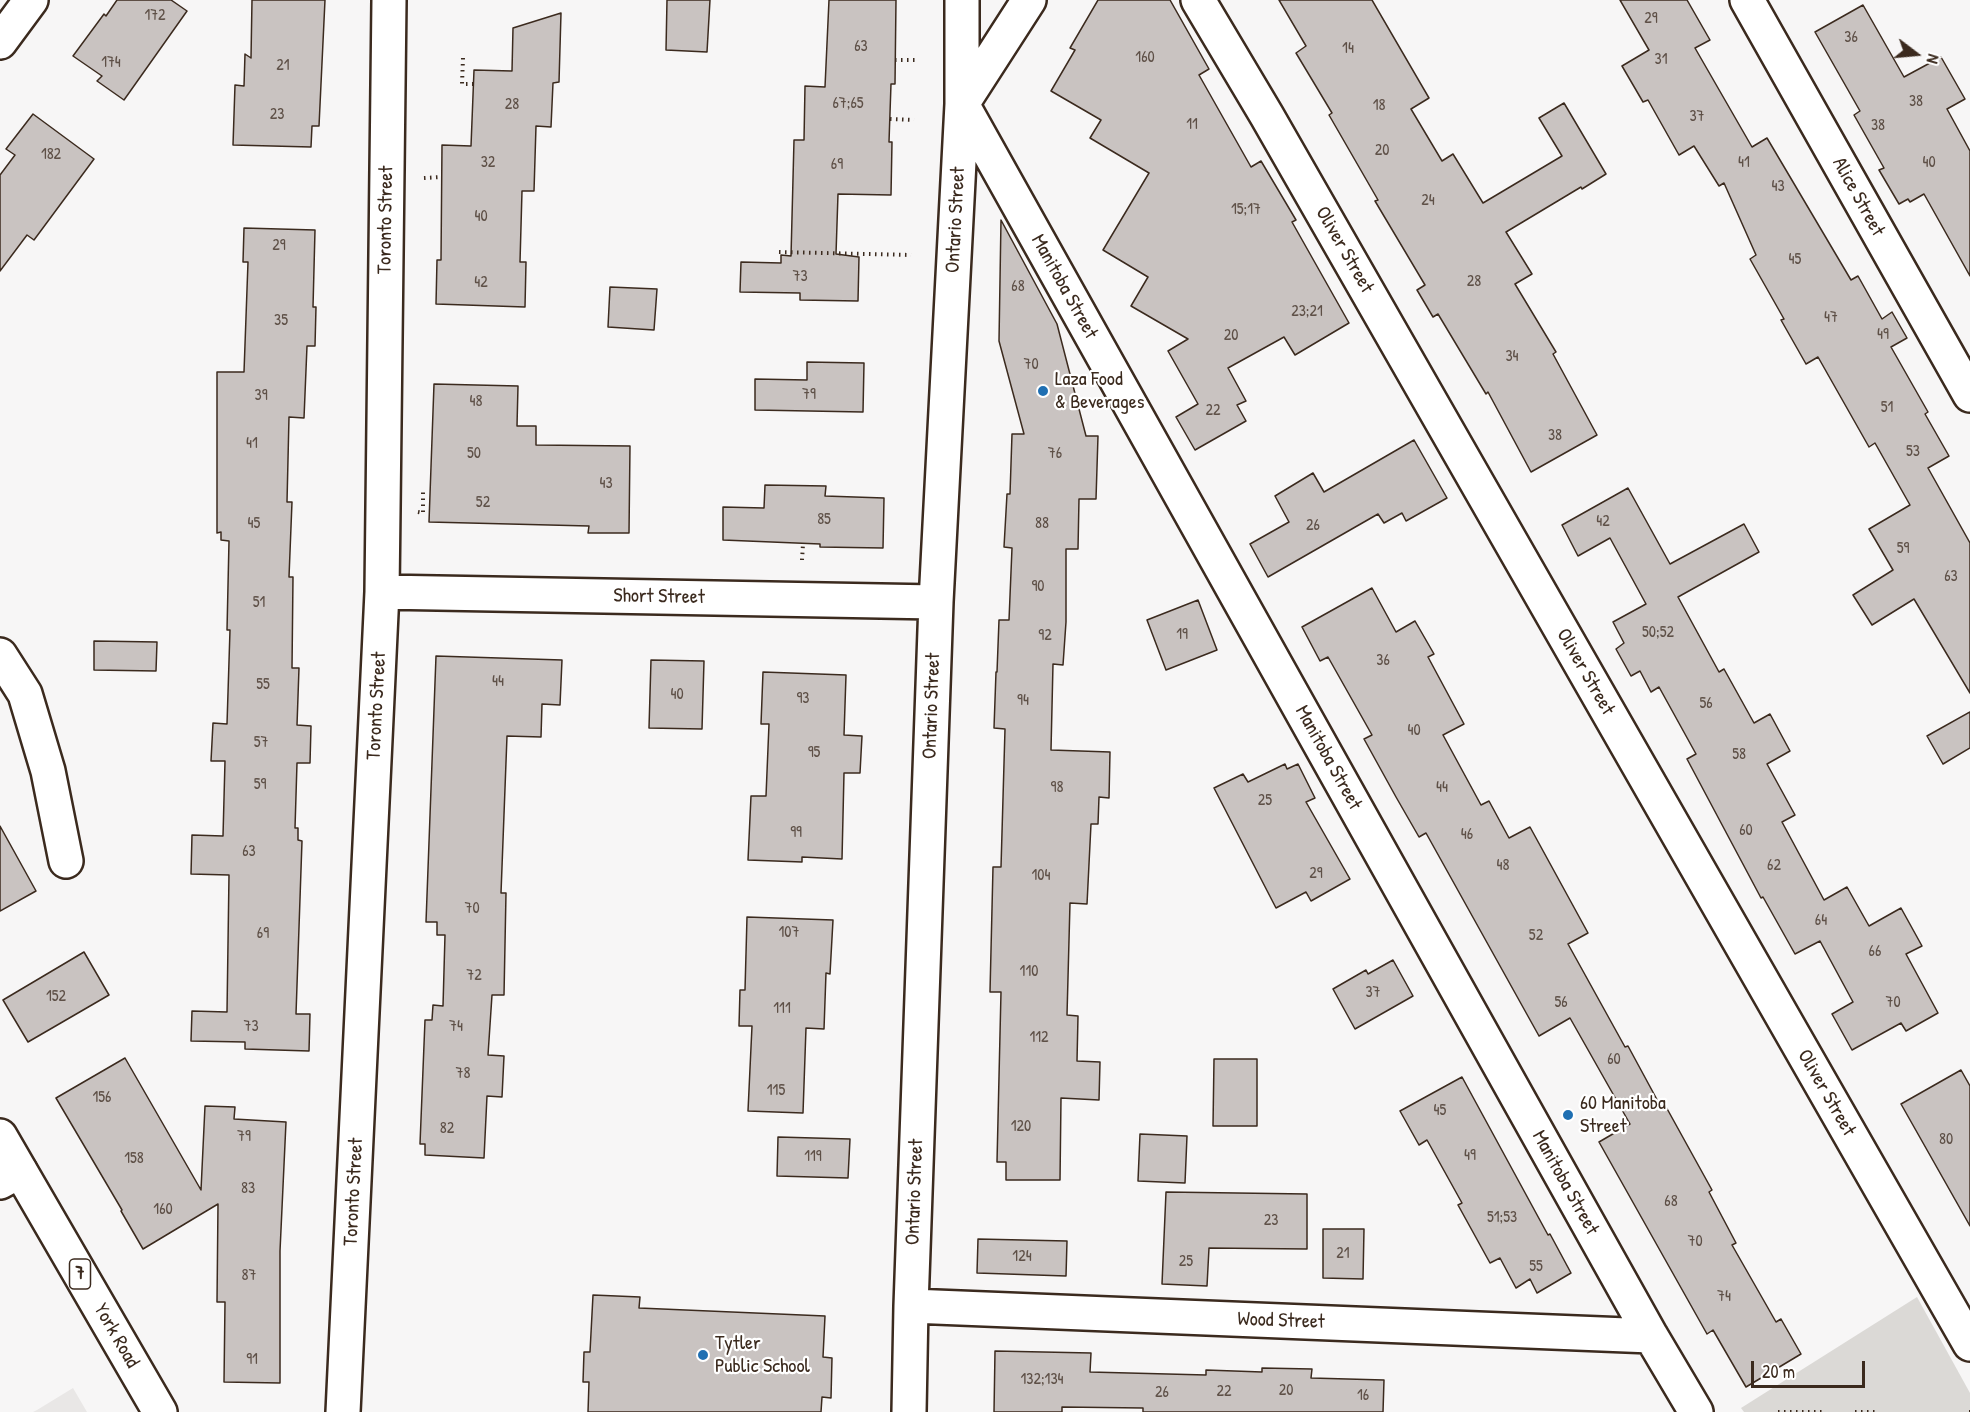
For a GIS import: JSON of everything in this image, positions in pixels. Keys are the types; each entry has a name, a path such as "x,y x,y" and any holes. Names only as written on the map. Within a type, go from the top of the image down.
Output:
{"street":[{"path":"0,42 31,0"},
{"name":"Toronto Street","path":"343,1412 382,592 389,0"},
{"name":"Ontario Street","path":"909,1412 936,602 962,104 962,0"},
{"path":"962,104 1029,0"},
{"name":"Oliver Street","path":"1198,0 1267,116 1970,1344"},
{"name":"Alice Street","path":"1747,0 1970,395"},
{"name":"Manitoba Street","path":"962,104 1651,1336 1696,1412"},
{"name":"Short Street","path":"382,592 936,602"},
{"path":"0,655 25,694 48,771 66,861"},
{"name":"York Road","path":"0,1136 10,1176 160,1412"},
{"name":"Wood Street","path":"911,1306 1651,1336"}],"path":[{"path":"463,58 462,84 473,84"},
{"path":"895,60 915,60"},
{"path":"890,119 914,120"},
{"path":"779,252 911,255"},
{"path":"802,544 802,560"},
{"path":"1778,1412 1824,1412"},
{"path":"1855,1412 1878,1412"}],"shaded area":[{"path":"1917,1297 1970,1393 1970,1412 1744,1412 1741,1408"},
{"path":"73,1388 87,1412 33,1412 37,1410"}],"building":[{"path":"117,0 171,0 187,11 124,100 97,81 102,76 73,56"},
{"path":"252,0 325,0 319,126 312,126 311,147 233,145 235,85 244,86 245,54 251,58"},
{"path":"667,0 710,0 707,52 666,50"},
{"path":"829,0 896,0 895,84 891,84 889,142 892,142 891,195 838,194 836,254 859,257 858,301 800,300 800,293 740,292 741,262 781,263 781,255 791,256 794,140 804,140 805,86 825,87"},
{"path":"1098,0 1170,0 1209,69 1199,75 1251,167 1261,161 1296,220 1292,222 1349,323 1295,355 1284,337 1228,368 1246,401 1237,405 1246,421 1195,450 1176,417 1198,404 1168,351 1188,339 1131,306 1148,277 1103,250 1149,173 1090,138 1101,120 1051,91 1075,50 1070,48"},
{"path":"1279,0 1372,0 1429,98 1411,109 1442,161 1453,154 1483,203 1562,156 1539,118 1564,103 1606,174 1506,232 1532,274 1515,284 1556,352 1553,354 1597,435 1531,472 1488,392 1486,394 1438,314 1433,317 1417,290 1425,285 1375,201 1378,200 1329,115 1332,113 1296,53 1306,46"},
{"path":"1620,0 1687,0 1710,40 1695,48 1752,147 1767,138 1851,280 1858,276 1882,319 1892,312 1907,338 1891,347 1928,412 1925,414 1949,456 1928,468 1970,543 1970,693 1914,599 1872,625 1853,595 1893,570 1869,529 1910,505 1875,443 1869,447 1818,357 1806,364 1750,259 1756,255 1724,183 1719,186 1694,146 1679,155 1648,100 1643,102 1622,66 1649,50"},
{"path":"1863,5 1904,77 1941,57 1965,99 1947,109 1970,151 1970,276 1924,194 1910,202 1908,199 1899,204 1879,170 1884,168 1854,115 1860,111 1815,32"},
{"path":"561,13 559,82 553,83 551,127 536,126 534,191 522,191 520,262 526,262 525,307 436,304 437,260 441,260 442,145 471,146 474,70 512,71 513,28"},
{"path":"33,114 94,159 34,240 27,235 0,271 0,175 15,155 6,149"},
{"path":"1001,220 1057,324 1086,436 1098,436 1096,499 1079,499 1078,549 1066,549 1066,622 1063,665 1053,664 1051,750 1110,752 1109,798 1099,797 1098,824 1091,824 1087,904 1070,903 1067,1015 1078,1016 1077,1061 1100,1062 1099,1100 1061,1098 1060,1180 1006,1180 1006,1162 997,1162 1001,992 990,992 993,867 1001,867 1005,729 994,728 996,672 999,620 1009,620 1012,548 1004,547 1007,494 1010,494 1012,434 1024,434 999,341"},
{"path":"244,228 315,230 313,307 316,307 315,346 307,346 304,418 289,417 287,502 292,502 289,577 293,577 292,668 299,668 297,725 311,726 310,763 297,763 295,828 298,828 298,840 302,841 296,1014 310,1014 309,1051 245,1049 245,1042 191,1041 192,1011 227,1012 229,875 191,874 192,835 223,836 225,761 211,761 213,723 227,724 230,630 227,630 229,541 221,540 221,532 217,533 217,372 244,372 248,262 243,262"},
{"path":"610,287 657,289 654,330 608,327"},
{"path":"807,362 864,363 863,412 755,410 755,379 807,380"},
{"path":"434,384 518,386 517,426 536,426 536,445 630,446 629,533 588,533 589,526 429,522"},
{"path":"1414,440 1447,498 1406,521 1402,513 1384,523 1378,514 1268,577 1250,544 1289,522 1275,496 1313,473 1324,492"},
{"path":"765,485 826,486 825,496 884,498 883,548 820,547 820,544 723,540 723,507 764,508"},
{"path":"1628,488 1670,564 1744,524 1759,552 1678,597 1719,672 1724,669 1754,723 1770,714 1790,751 1767,764 1795,815 1782,822 1824,900 1847,887 1869,926 1901,908 1922,946 1906,954 1938,1013 1906,1031 1901,1023 1852,1050 1832,1014 1853,1002 1820,941 1795,954 1763,897 1761,898 1687,759 1696,754 1659,687 1651,692 1640,671 1631,676 1616,649 1624,643 1613,622 1646,604 1610,538 1578,556 1562,525"},
{"path":"1372,588 1396,632 1415,621 1434,654 1428,657 1464,724 1443,735 1481,805 1489,801 1509,838 1530,827 1588,933 1568,944 1625,1047 1628,1046 1661,1107 1665,1105 1712,1190 1709,1192 1736,1243 1732,1245 1776,1322 1781,1319 1801,1354 1746,1387 1713,1330 1707,1334 1599,1142 1630,1124 1570,1018 1539,1036 1426,833 1419,837 1396,797 1364,739 1372,735 1328,657 1320,661 1302,627"},
{"path":"1198,600 1217,650 1166,670 1147,620"},
{"path":"94,641 157,642 156,671 94,670"},
{"path":"436,656 562,660 560,705 542,704 541,737 507,736 501,893 506,893 504,995 492,995 488,1055 504,1056 502,1097 487,1096 484,1158 425,1155 425,1144 420,1144 425,1020 432,1020 433,1005 443,1006 445,935 437,935 437,922 426,922"},
{"path":"651,660 704,661 702,729 649,728"},
{"path":"763,672 846,675 844,735 862,736 860,773 844,773 842,859 802,857 802,862 748,860 751,796 766,796 769,724 761,724"},
{"path":"1970,712 1970,748 1943,764 1927,736"},
{"path":"1285,764 1287,769 1298,764 1315,798 1306,802 1350,879 1311,901 1306,892 1276,908 1214,788 1243,774 1248,782"},
{"path":"0,826 36,891 0,911"},
{"path":"747,917 833,920 830,974 826,973 824,1029 806,1028 803,1113 748,1111 752,1026 739,1026 740,990 745,990"},
{"path":"84,952 109,995 28,1042 3,1000"},
{"path":"1393,960 1413,996 1355,1029 1333,989 1366,970 1368,974"},
{"path":"125,1058 201,1190 205,1106 235,1107 234,1119 286,1122 280,1251 280,1383 224,1382 225,1302 217,1302 218,1204 143,1249 56,1098"},
{"path":"1214,1059 1257,1059 1257,1126 1213,1126"},
{"path":"1961,1070 1970,1086 1970,1226 1901,1104"},
{"path":"1462,1077 1571,1273 1537,1293 1530,1279 1516,1288 1500,1258 1490,1263 1458,1205 1462,1203 1427,1140 1419,1145 1400,1111"},
{"path":"1140,1134 1187,1136 1185,1183 1138,1181"},
{"path":"778,1137 850,1139 848,1178 777,1176"},
{"path":"1166,1192 1307,1194 1307,1249 1209,1248 1207,1286 1162,1284"},
{"path":"1323,1229 1364,1229 1363,1279 1323,1278"},
{"path":"978,1239 1067,1241 1066,1276 977,1273"},
{"name":"Tytler Public School","path":"593,1295 640,1297 639,1308 825,1316 823,1357 832,1358 831,1398 822,1397 821,1412 588,1412 589,1382 583,1382 584,1352 590,1352"},
{"path":"995,1351 1091,1353 1090,1372 1206,1375 1206,1370 1262,1372 1262,1368 1312,1369 1311,1378 1384,1380 1383,1412 1143,1412 1143,1408 1062,1407 1062,1412 994,1412"}],"place":[{"name":"Laza Food & Beverages","path":"1043,391"},
{"name":"60 Manitoba Street","path":"1568,1115"},
{"name":"Tytler Public School","path":"703,1355"}]}
